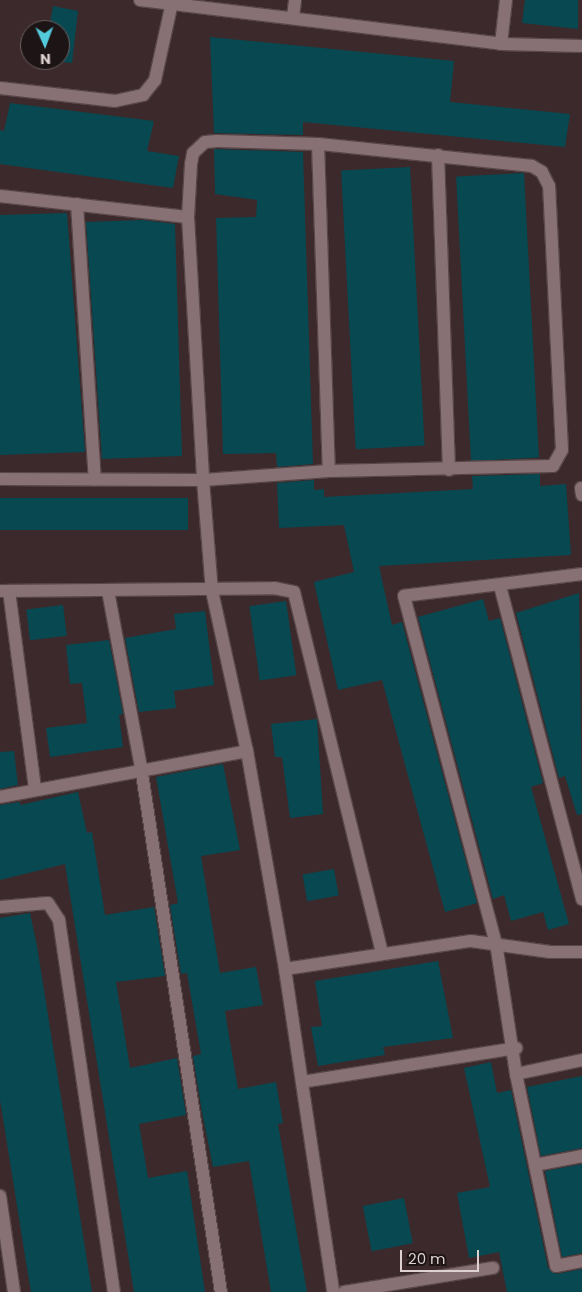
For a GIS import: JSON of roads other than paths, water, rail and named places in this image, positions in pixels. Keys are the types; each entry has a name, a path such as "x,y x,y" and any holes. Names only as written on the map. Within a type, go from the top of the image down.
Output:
{"street":[{"path":"140,0 194,3 501,44 582,46"},
{"path":"293,17 295,0"},
{"path":"501,44 506,0"},
{"path":"0,88 115,101 144,96 155,80 172,3"},
{"path":"0,479 203,480 328,471 540,469 553,466 562,450 549,186 542,172 532,166 318,144 205,142 193,153 188,216 203,480 212,592 247,751 285,969 333,1292"},
{"path":"318,144 328,471"},
{"path":"438,155 449,470"},
{"path":"0,196 188,216"},
{"path":"77,204 95,479"},
{"path":"582,574 500,586 404,596 496,942 516,1048 516,1074 556,1266 582,1261"},
{"path":"500,586 582,899"},
{"path":"35,788 4,591 212,592 284,588 299,600 382,952"},
{"path":"108,591 141,767 221,1292"},
{"path":"0,797 35,788 141,767 247,751"},
{"path":"0,907 48,903 59,920 114,1292"},
{"path":"285,969 382,952 471,941 496,942 550,952 582,952"},
{"path":"302,1082 516,1048"},
{"path":"516,1074 582,1060"},
{"path":"535,1165 582,1156"},
{"path":"0,1196 14,1292"},
{"path":"344,1292 493,1268"}]}
